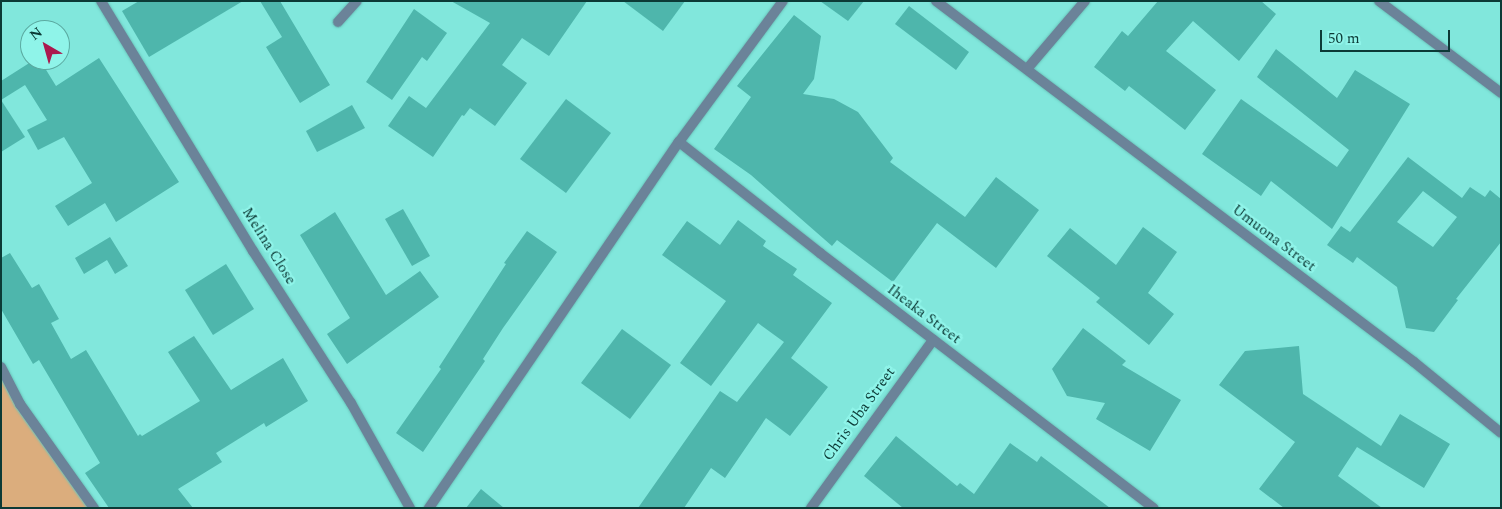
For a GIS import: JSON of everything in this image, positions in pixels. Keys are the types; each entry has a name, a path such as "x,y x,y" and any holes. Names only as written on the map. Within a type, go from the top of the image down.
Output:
{"street":[{"name":"Melina Close","path":"101,1 253,251 351,403 410,508"},
{"path":"338,22 357,1"},
{"path":"429,508 679,142 783,1"},
{"name":"Umuona Street","path":"936,1 1414,362 1501,433"},
{"path":"1027,69 1085,1"},
{"path":"1378,1 1501,93"},
{"name":"Iheaka Street","path":"679,142 933,340 1154,508"},
{"name":"Chris Uba Street","path":"811,508 933,340"},
{"path":"1,367 20,404 94,508"}],"shaded area":[{"path":"1,372 91,508 1,508"}],"building":[{"path":"139,1 243,1 149,57 122,11"},
{"path":"260,1 280,1 330,85 300,103 266,47 282,37"},
{"path":"451,1 587,1 549,56 522,38 502,65 527,83 495,126 470,108 464,116 462,115 433,157 388,126 409,96 426,108 490,23"},
{"path":"623,1 685,1 663,31"},
{"path":"820,1 864,1 848,21"},
{"path":"1158,1 1261,1 1276,14 1239,61 1193,21 1166,51 1216,90 1185,130 1129,86 1125,91 1094,67 1122,31 1128,36"},
{"path":"909,6 969,52 956,70 895,24"},
{"path":"414,9 447,33 427,61 422,57 392,100 366,82"},
{"path":"794,15 821,36 814,79 803,94 834,99 858,112 893,158 890,162 965,217 996,177 1039,210 996,268 937,223 893,282 837,240 832,246 751,175 714,149 751,97 737,86"},
{"path":"1276,49 1337,98 1355,70 1410,104 1332,229 1271,181 1261,196 1202,154 1241,99 1337,167 1349,150 1257,77"},
{"path":"99,58 179,182 116,222 105,203 68,226 55,206 92,183 64,137 38,150 27,130 47,120 25,85 1,100 1,81 20,69 46,70 56,86"},
{"path":"566,99 611,133 566,193 520,159"},
{"path":"1,100 25,137 1,152"},
{"path":"352,105 365,128 317,152 306,131"},
{"path":"1408,157 1462,198 1470,187 1485,197 1490,190 1501,199 1501,242 1456,299 1458,300 1434,332 1406,328 1397,287 1357,257 1353,263 1327,245 1341,226 1350,232","holes":["1423,191 1457,217 1433,247 1397,222"]},
{"path":"403,209 430,256 412,266 385,219"},
{"path":"335,212 386,295 420,271 439,297 347,364 327,334 350,318 300,235"},
{"path":"738,220 766,241 763,246 797,269 793,275 832,303 791,358 828,387 790,436 766,418 725,478 711,468 684,508 638,508 720,391 737,402 784,342 758,323 711,386 680,363 726,301 662,255 687,221 720,245"},
{"path":"1143,227 1177,252 1148,293 1174,314 1149,345 1096,302 1100,298 1047,256 1070,228 1116,265"},
{"path":"527,231 557,252 503,328 483,359 485,361 423,452 396,433 441,369 439,367 506,264 504,263"},
{"path":"110,237 128,266 115,274 107,260 84,274 75,258"},
{"path":"10,253 32,288 39,284 59,319 51,323 71,359 86,350 138,436 140,434 142,436 200,401 168,352 194,336 231,390 283,358 308,401 266,427 264,423 216,453 222,462 178,489 193,508 109,508 85,473 100,463 39,360 33,364 1,309 1,258"},
{"path":"226,264 254,309 213,335 185,290"},
{"path":"1083,328 1126,361 1122,365 1181,400 1150,451 1096,419 1105,403 1067,396 1052,369"},
{"path":"622,329 671,365 630,419 581,383"},
{"path":"1299,346 1303,394 1381,446 1400,414 1450,444 1424,488 1357,447 1338,476 1382,508 1284,508 1259,489 1295,442 1219,385 1245,351"},
{"path":"896,436 957,486 960,483 974,494 1010,443 1037,462 1041,456 1110,508 903,508 864,476"},
{"path":"481,489 504,508 466,508"}]}
